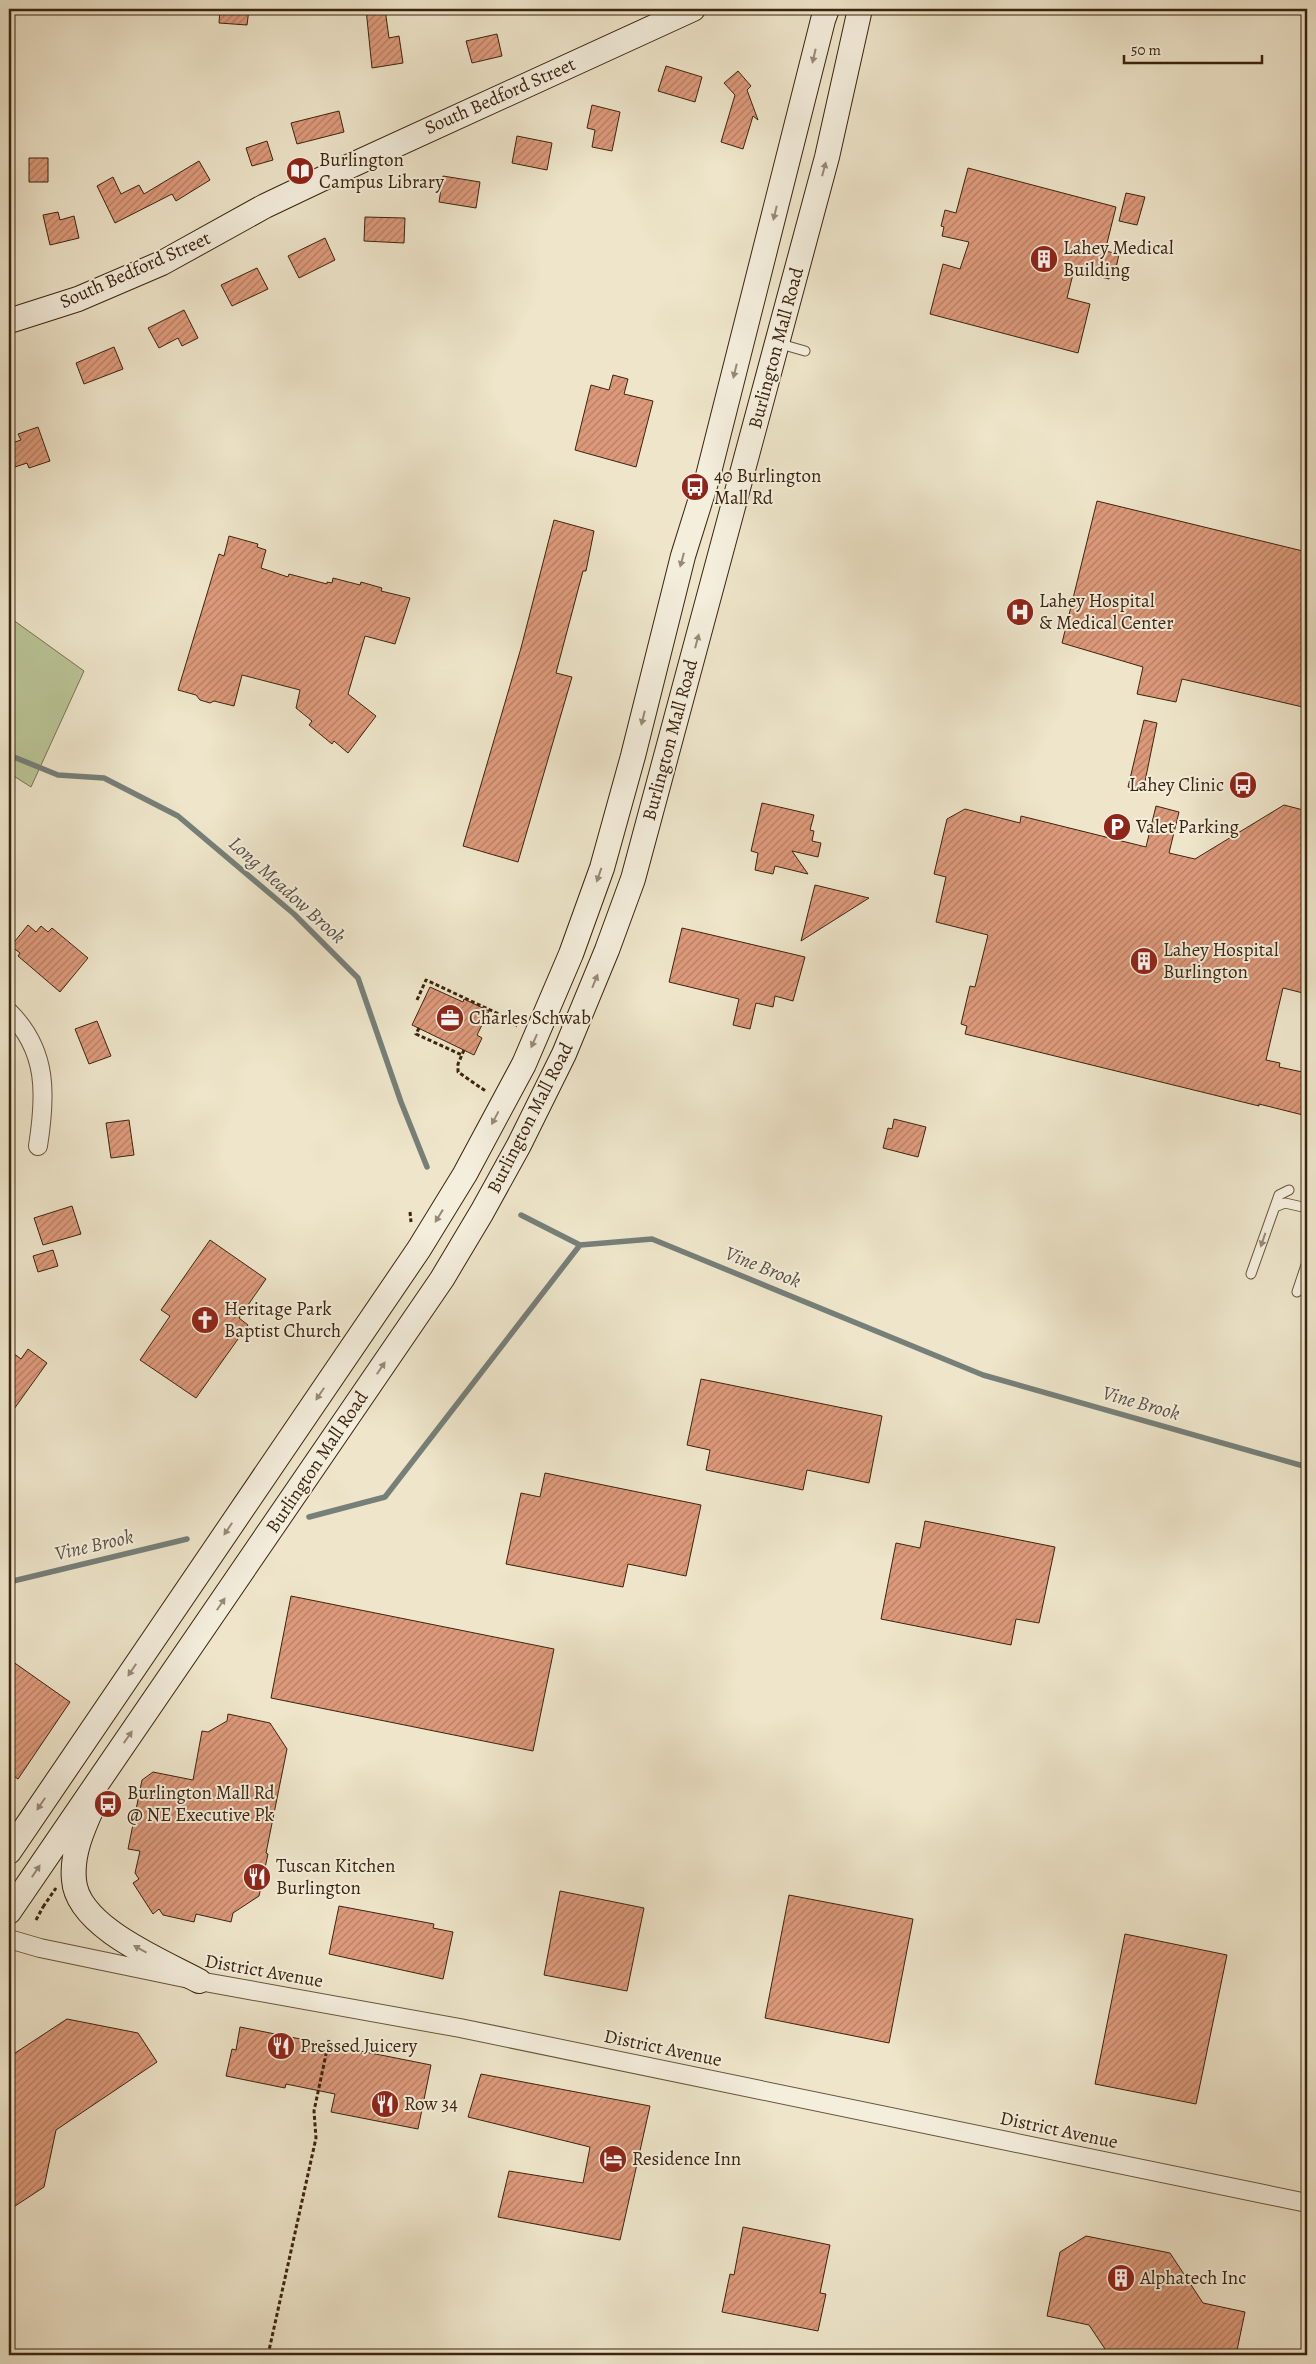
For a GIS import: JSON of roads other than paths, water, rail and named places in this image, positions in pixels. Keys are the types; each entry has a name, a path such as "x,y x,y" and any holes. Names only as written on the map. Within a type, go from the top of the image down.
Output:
{"main road":[{"name":"South Bedford Street","path":"9,321 78,299 162,263 264,206 439,123 693,9"},
{"name":"Burlington Mall Road","path":"9,1852 419,1249 465,1174 524,1064 571,954 614,826 683,556 708,476 827,9"},
{"name":"Burlington Mall Road","path":"9,1912 442,1278 482,1212 547,1090 582,1013 633,879 829,148 860,9"},
{"path":"111,1760 77,1848 74,1880 78,1895 96,1920 118,1937 198,1981"}],"street":[{"path":"9,1012 30,1038 38,1055 44,1087 44,1105 38,1146"},
{"name":"District Avenue","path":"9,1938 40,1948 198,1981 460,2028 1307,2203"}],"lane":[{"path":"777,343 805,351"},
{"path":"1251,1274 1279,1195 1289,1190"},
{"path":"1275,1207 1285,1203 1307,1208"},
{"path":"1297,1292 1307,1262"}],"waterway":[{"name":"Long Meadow Brook","path":"9,755 58,775 104,778 178,816 294,914 358,978 401,1102 427,1167"},
{"name":"Long Meadow Brook","path":"521,1215 580,1245"},
{"name":"Vine Brook","path":"309,1517 385,1497 580,1245 652,1239 983,1375 1307,1467"},
{"name":"Vine Brook","path":"9,1582 187,1539"}],"place":[{"name":"Burlington Campus Library","path":"300,171"},
{"name":"Lahey Medical Building","path":"1044,259"},
{"name":"40 Burlington Mall Rd","path":"695,487"},
{"name":"Lahey Hospital & Medical Center","path":"1020,612"},
{"name":"Lahey Clinic","path":"1243,785"},
{"name":"Valet Parking","path":"1117,827"},
{"name":"Lahey Hospital Burlington","path":"1144,961"},
{"name":"Charles Schwab","path":"450,1018"},
{"name":"Heritage Park Baptist Church","path":"205,1320"},
{"name":"Burlington Mall Rd @ NE Executive Pk","path":"108,1804"},
{"name":"Tuscan Kitchen Burlington","path":"257,1877"},
{"name":"Pressed Juicery","path":"281,2046"},
{"name":"Row 34","path":"385,2104"},
{"name":"Residence Inn","path":"613,2159"},
{"name":"Alphatech Inc","path":"1121,2278"}]}
